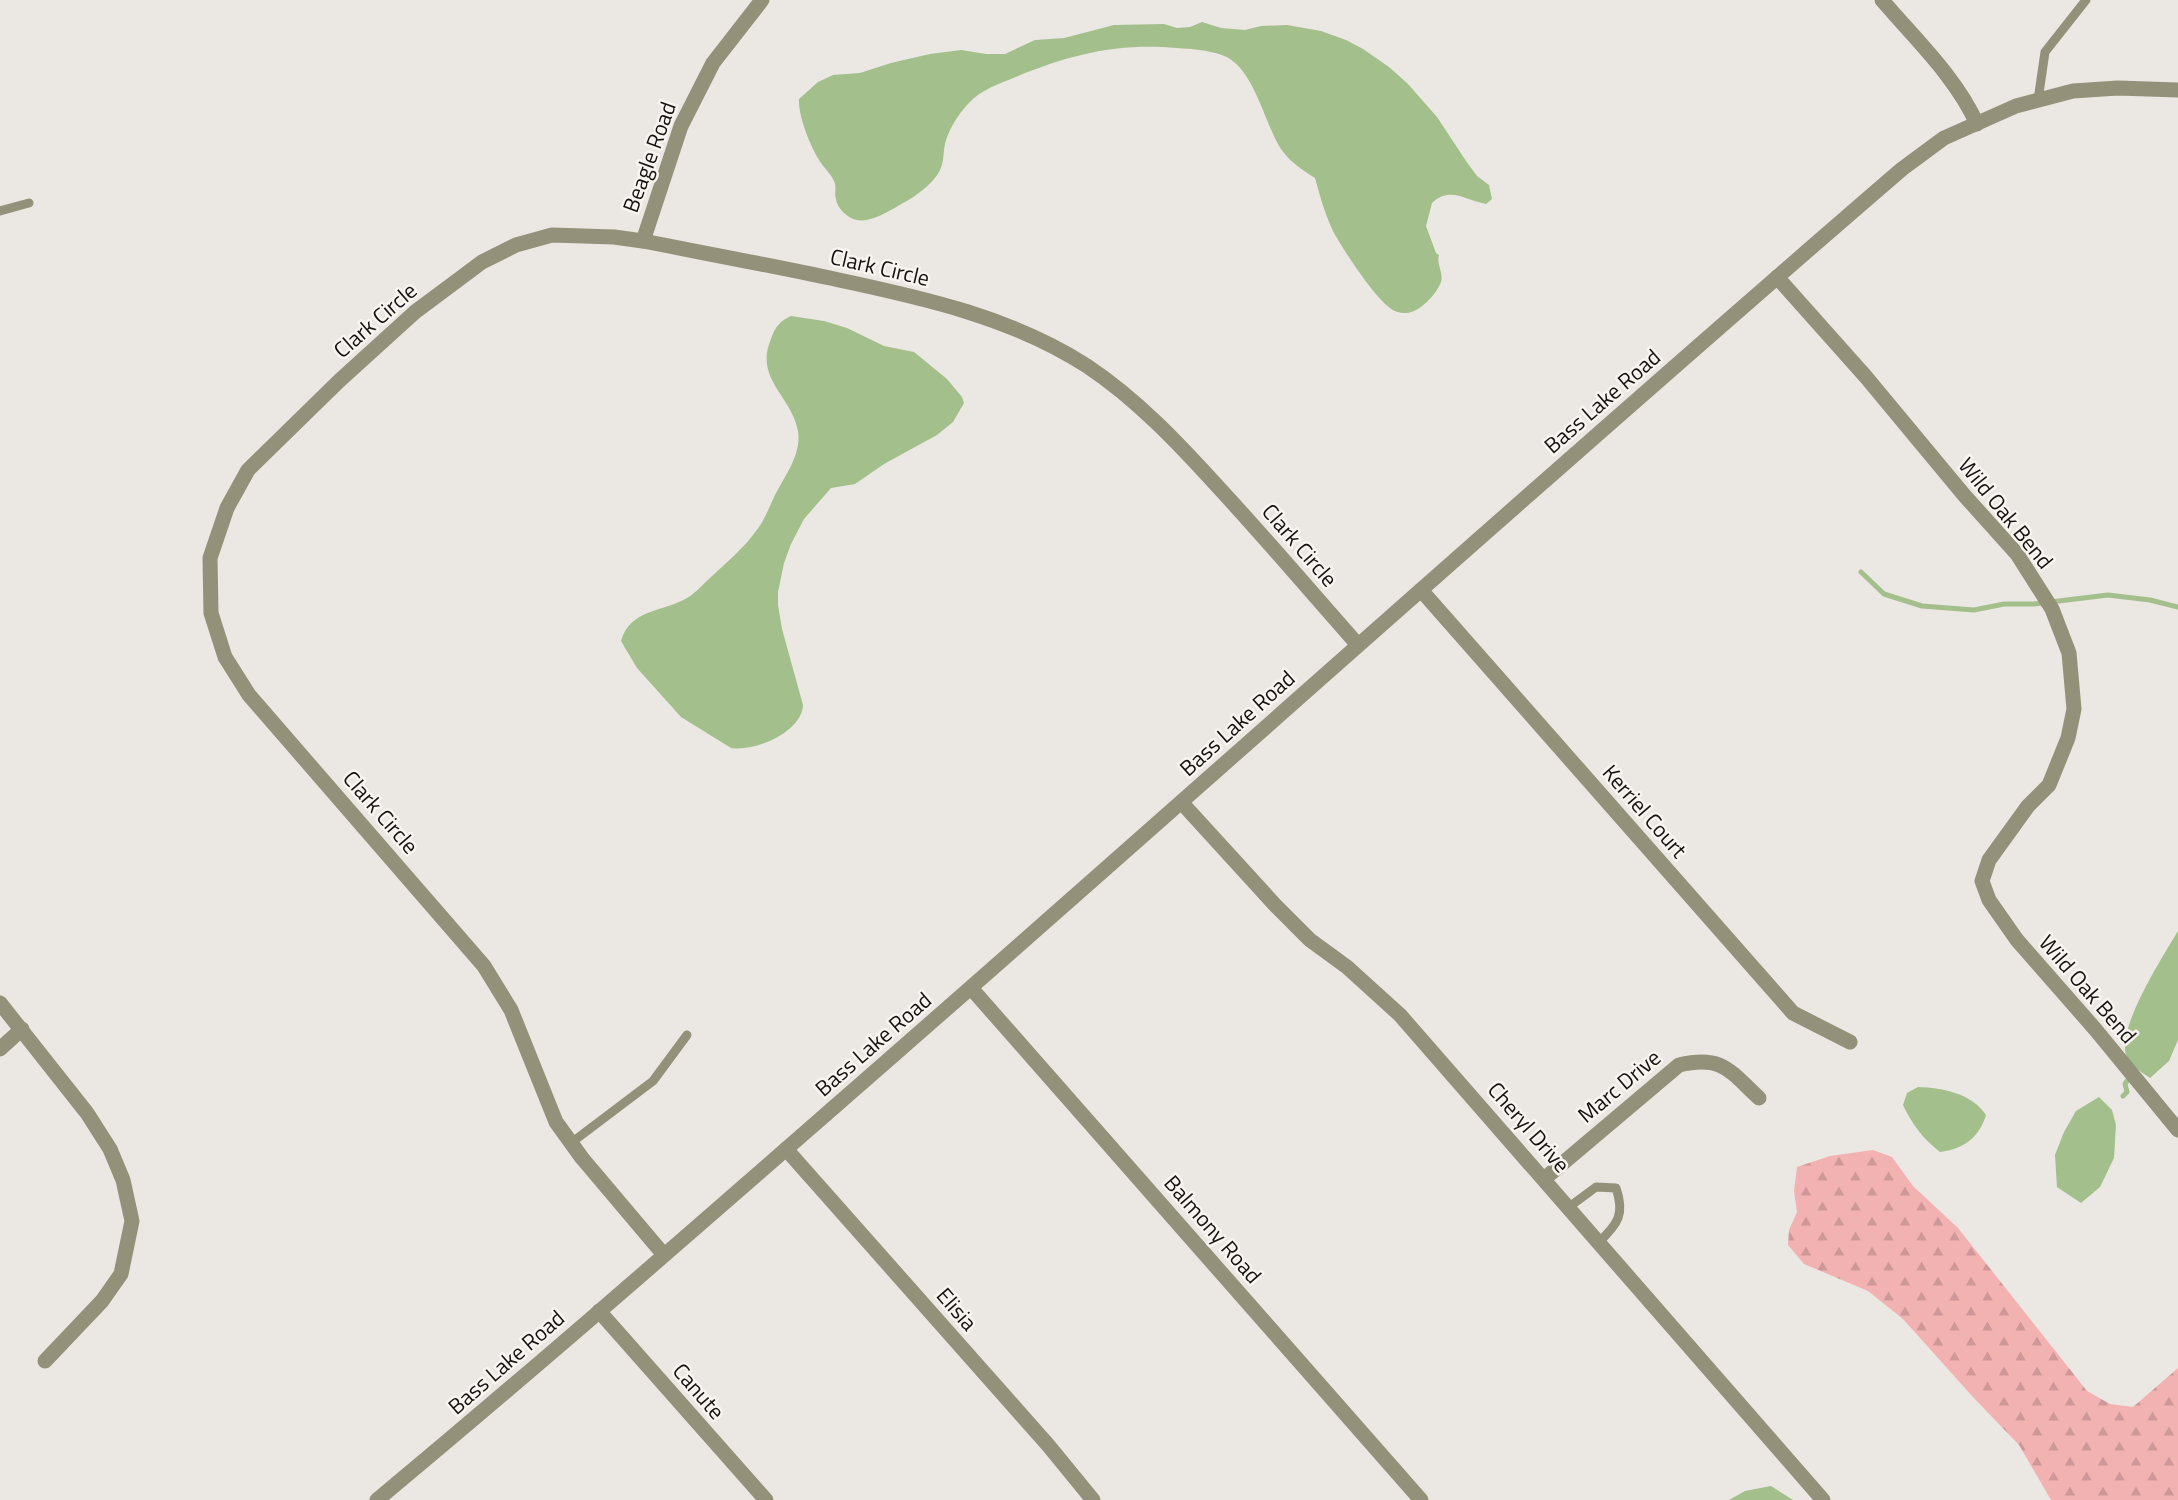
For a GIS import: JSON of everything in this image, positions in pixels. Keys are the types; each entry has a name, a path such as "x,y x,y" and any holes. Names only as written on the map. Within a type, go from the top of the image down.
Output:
{"street":[{"name":"Beagle Road","path":"643,241 681,126 713,63 762,0"},
{"path":"1882,0 1955,85 1977,124"},
{"name":"Bass Lake Road","path":"382,1498 526,1376 971,988 1358,645 1902,169 1944,138 2016,106 2073,92 2118,88 2178,90"},
{"name":"Clark Circle","path":"664,1255 556,1122 511,1010 484,966 246,690 225,657 211,613 210,558 227,508 248,470 415,312 482,262 516,245 552,235 614,237 643,241 887,290 968,311 1012,328 1069,356 1132,399 1178,443 1358,645"},
{"name":"Wild Oak Bend","path":"1777,277 2017,554 2052,609 2069,653 2074,709 2068,738 2049,785 2028,806 1989,860 1982,880 1989,900 2017,940 2095,1029 2178,1130"},
{"name":"Kerriel Court","path":"1421,590 1793,1013 1850,1042"},
{"name":"Cheryl Drive","path":"1182,803 1310,940 1347,967 1400,1015 1823,1500"},
{"name":"Balmony Road","path":"971,988 1421,1500"},
{"path":"0,1003 87,1113 110,1149 123,1180 132,1221 121,1274 102,1301 45,1361"},
{"path":"0,1049 22,1029"},
{"name":"Marc Drive","path":"1544,1179 1679,1065 1698,1060 1712,1061 1729,1071 1759,1098"},
{"name":"Elisia","path":"786,1149 1094,1500"},
{"name":"Canute","path":"599,1311 766,1500"}],"lane":[{"path":"2038,100 2045,52 2086,0"},
{"path":"0,211 29,203"},
{"path":"571,1143 652,1081 687,1035"},
{"path":"1569,1207 1596,1187 1616,1188 1622,1205 1613,1229 1599,1242"}],"green space":[{"path":"1873,1150 1892,1157 1913,1186 1958,1228 2087,1391 2110,1404 2133,1407 2178,1368 2178,1500 2051,1500 2019,1445 1903,1319 1868,1291 1804,1264 1788,1245 1789,1230 1797,1212 1794,1191 1797,1167 1830,1156"}],"shaded area":[{"path":"1202,22 1221,28 1245,30 1261,26 1287,25 1321,31 1346,40 1389,67 1408,84 1437,117 1477,176 1489,185 1492,199 1486,204 1458,196 1445,195 1432,203 1426,226 1436,253 1439,255 1438,262 1442,279 1435,293 1421,307 1408,313 1395,311 1370,287 1333,231 1315,178 1284,154 1250,83 1233,61 1222,55 1177,48 1115,49 1076,56 1038,68 991,88 972,99 954,123 946,139 941,167 933,180 908,200 868,220 853,219 838,206 834,181 813,149 799,106 799,99 818,82 833,75 860,73 930,54 961,50 1005,54 1035,40 1064,38 1114,25 1164,24 1177,28 1190,27"},
{"path":"791,316 824,321 847,328 884,346 914,352 947,379 962,397 964,403 953,422 937,435 884,464 855,484 831,488 804,519 784,563 778,592 782,629 803,705 801,715 795,724 776,738 752,747 731,748 681,717 637,668 621,641 625,631 640,617 678,603 696,591 735,555 764,518 791,466 798,445 798,431 794,419 770,376 767,365 767,353 774,331 781,322"},
{"path":"2178,931 2178,1040 2169,1061 2150,1078 2128,1059 2125,1051 2126,1038 2144,990"},
{"path":"1918,1087 1956,1093 1973,1101 1986,1115 1979,1130 1963,1145 1940,1152 1918,1131 1903,1105 1907,1093"},
{"path":"2099,1097 2112,1110 2116,1125 2114,1158 2100,1187 2081,1203 2057,1187 2055,1155 2076,1111"},
{"path":"1771,1486 1793,1500 1729,1500 1745,1491"}],"waterway":[{"path":"1861,572 1884,594 1922,606 1974,610 2004,604 2034,604 2108,595 2150,600 2178,607"},
{"path":"2123,1096 2127,1092 2125,1084 2127,1081"}]}
